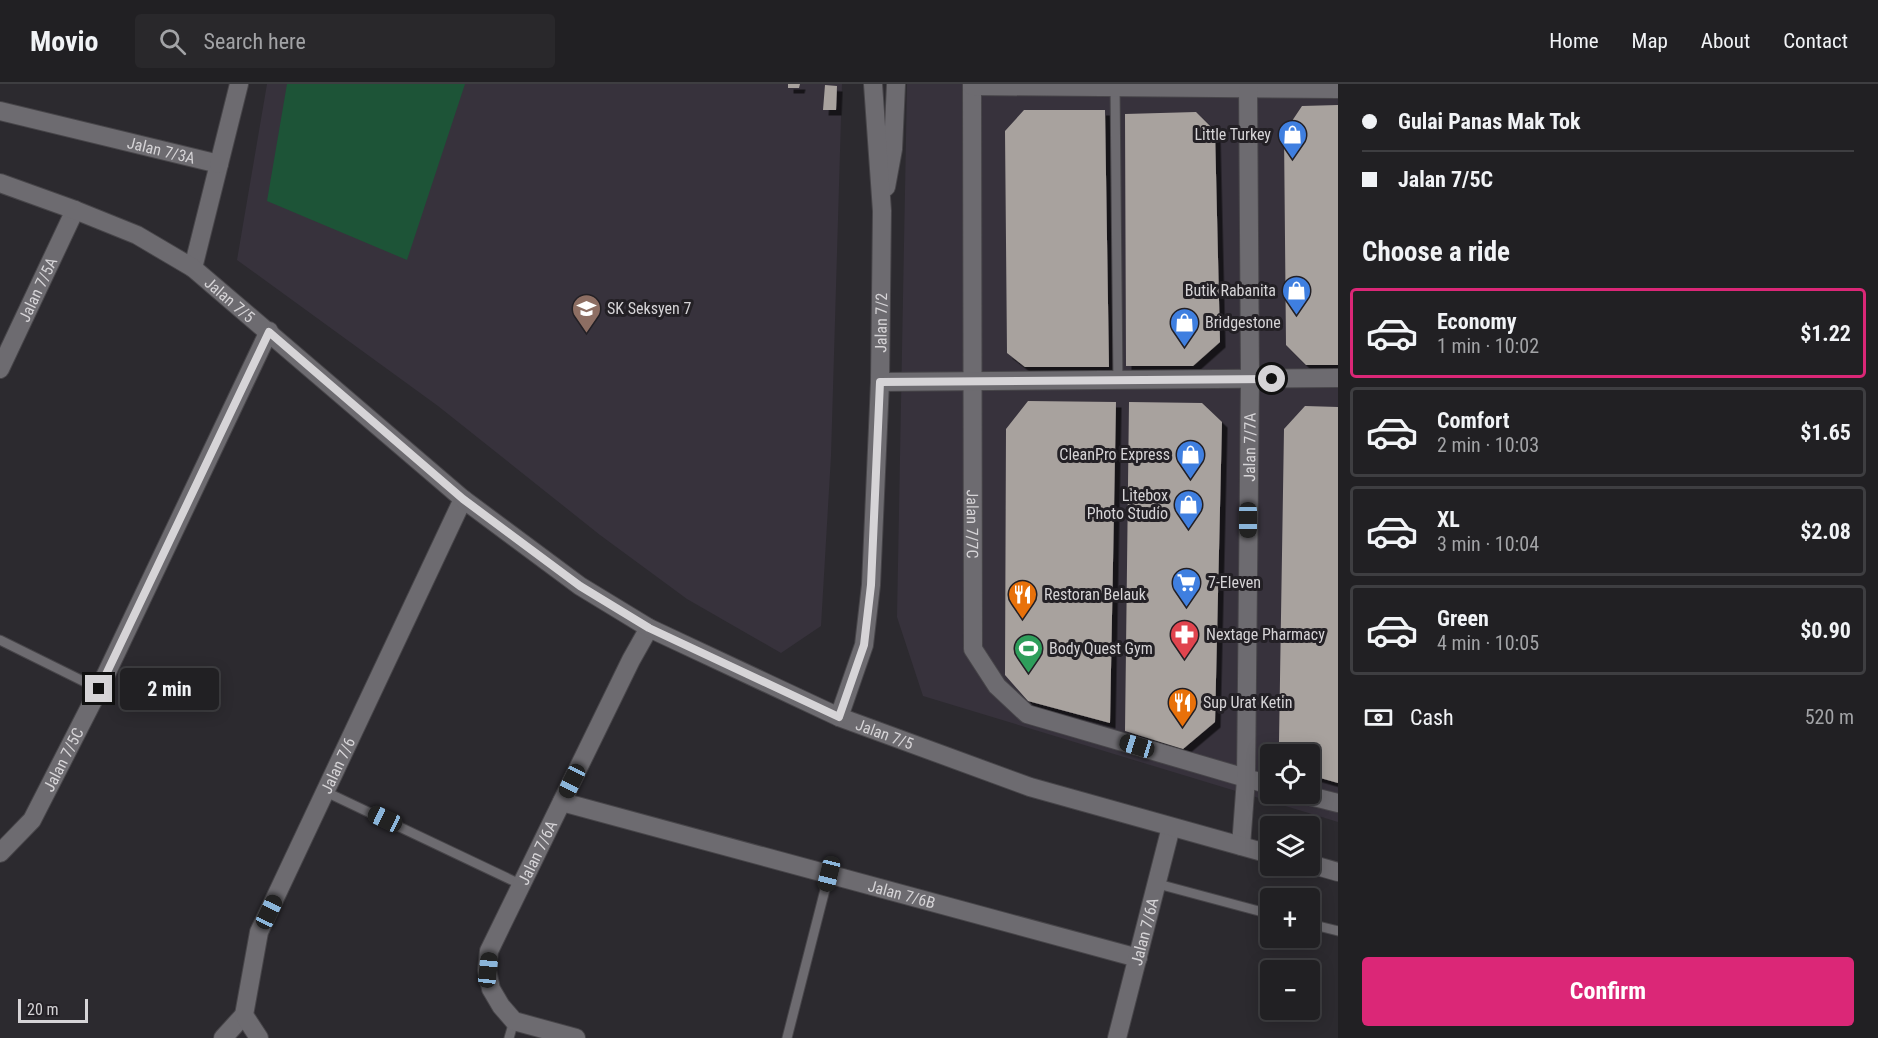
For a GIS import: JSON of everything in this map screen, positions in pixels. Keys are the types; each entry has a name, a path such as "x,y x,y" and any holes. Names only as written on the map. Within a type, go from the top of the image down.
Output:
{"street":[{"path":"219,164 239,84"},
{"name":"Jalan 7/2","path":"839,717 864,645 871,585 880,382 882,211 873,84"},
{"name":"Jalan 7/2","path":"882,211 893,149 896,84"},
{"path":"972,85 1248,86 1338,89"},
{"name":"Jalan 7/7C","path":"972,85 973,649 997,686 1027,714 1260,782"},
{"name":"Jalan 7/7A","path":"1241,846 1246,779 1250,379 1248,86"},
{"name":"Jalan 7/3A","path":"0,111 219,164 193,268"},
{"name":"Jalan 7/5","path":"0,183 137,235 193,268 463,499 580,586 649,628 839,717 1030,787 1260,851"},
{"name":"Jalan 7/5A","path":"0,369 75,210"},
{"name":"Jalan 7/5C","path":"0,853 32,820 99,689 269,332"},
{"path":"880,382 1338,378"},
{"name":"Jalan 7/6","path":"244,1016 259,932 463,499"},
{"name":"Jalan 7/6A","path":"576,1038 512,1029 491,989 488,970 489,951 649,628"},
{"path":"1320,798 1338,803"},
{"name":"Jalan 7/6B","path":"562,802 1138,958"},
{"name":"Jalan 7/6A","path":"1117,1038 1172,827"},
{"path":"1320,867 1338,872"},
{"path":"223,1038 244,1016 259,1038"}],"lane":[{"path":"1115,86 1118,381"},
{"path":"0,640 99,689"},
{"path":"326,792 522,885"},
{"path":"787,1038 829,874"},
{"path":"1158,884 1260,911"},
{"path":"1320,926 1338,931"}],"shaded area":[{"name":"SK Seksyen 7","path":"267,84 842,84 831,456 821,626 781,653 687,599 600,535 438,406 237,260"},
{"path":"907,84 1338,84 1338,822 1279,804 1320,804 1320,744 1260,744 1260,798 923,696 897,617"}],"green space":[{"path":"287,84 465,84 407,260 267,201"}],"building":[{"path":"788,84 800,84 799,88 788,88"},
{"path":"825,85 837,86 836,110 823,110"},
{"path":"1338,105 1338,365 1306,365 1286,345 1284,133 1302,106"},
{"path":"1024,110 1105,110 1109,367 1025,367 1007,353 1005,131"},
{"path":"1196,112 1215,131 1220,342 1193,366 1126,366 1125,114"},
{"path":"1028,401 1116,402 1110,723 1028,701 1005,675 1006,429"},
{"path":"1129,402 1202,403 1222,422 1215,722 1183,749 1125,731"},
{"path":"1305,406 1338,407 1338,783 1320,778 1320,744 1280,744 1279,742 1284,429"}],"place":[{"name":"Little Turkey","path":"1292,160"},
{"name":"Butik Rabanita","path":"1297,316"},
{"name":"SK Seksyen 7","path":"586,334"},
{"name":"Bridgestone","path":"1184,348"},
{"name":"CleanPro Express","path":"1191,480"},
{"name":"Litebox Photo Studio","path":"1189,530"},
{"name":"7-Eleven","path":"1187,608"},
{"name":"Restoran Belauk","path":"1023,620"},
{"name":"Nextage Pharmacy","path":"1185,660"},
{"name":"Body Quest Gym","path":"1028,674"},
{"name":"Sup Urat Ketin","path":"1182,728"}],"route":[{"path":"99,689 269,332 463,499 580,586 649,628 839,717 864,645 871,585 880,382 1272,379"}]}
